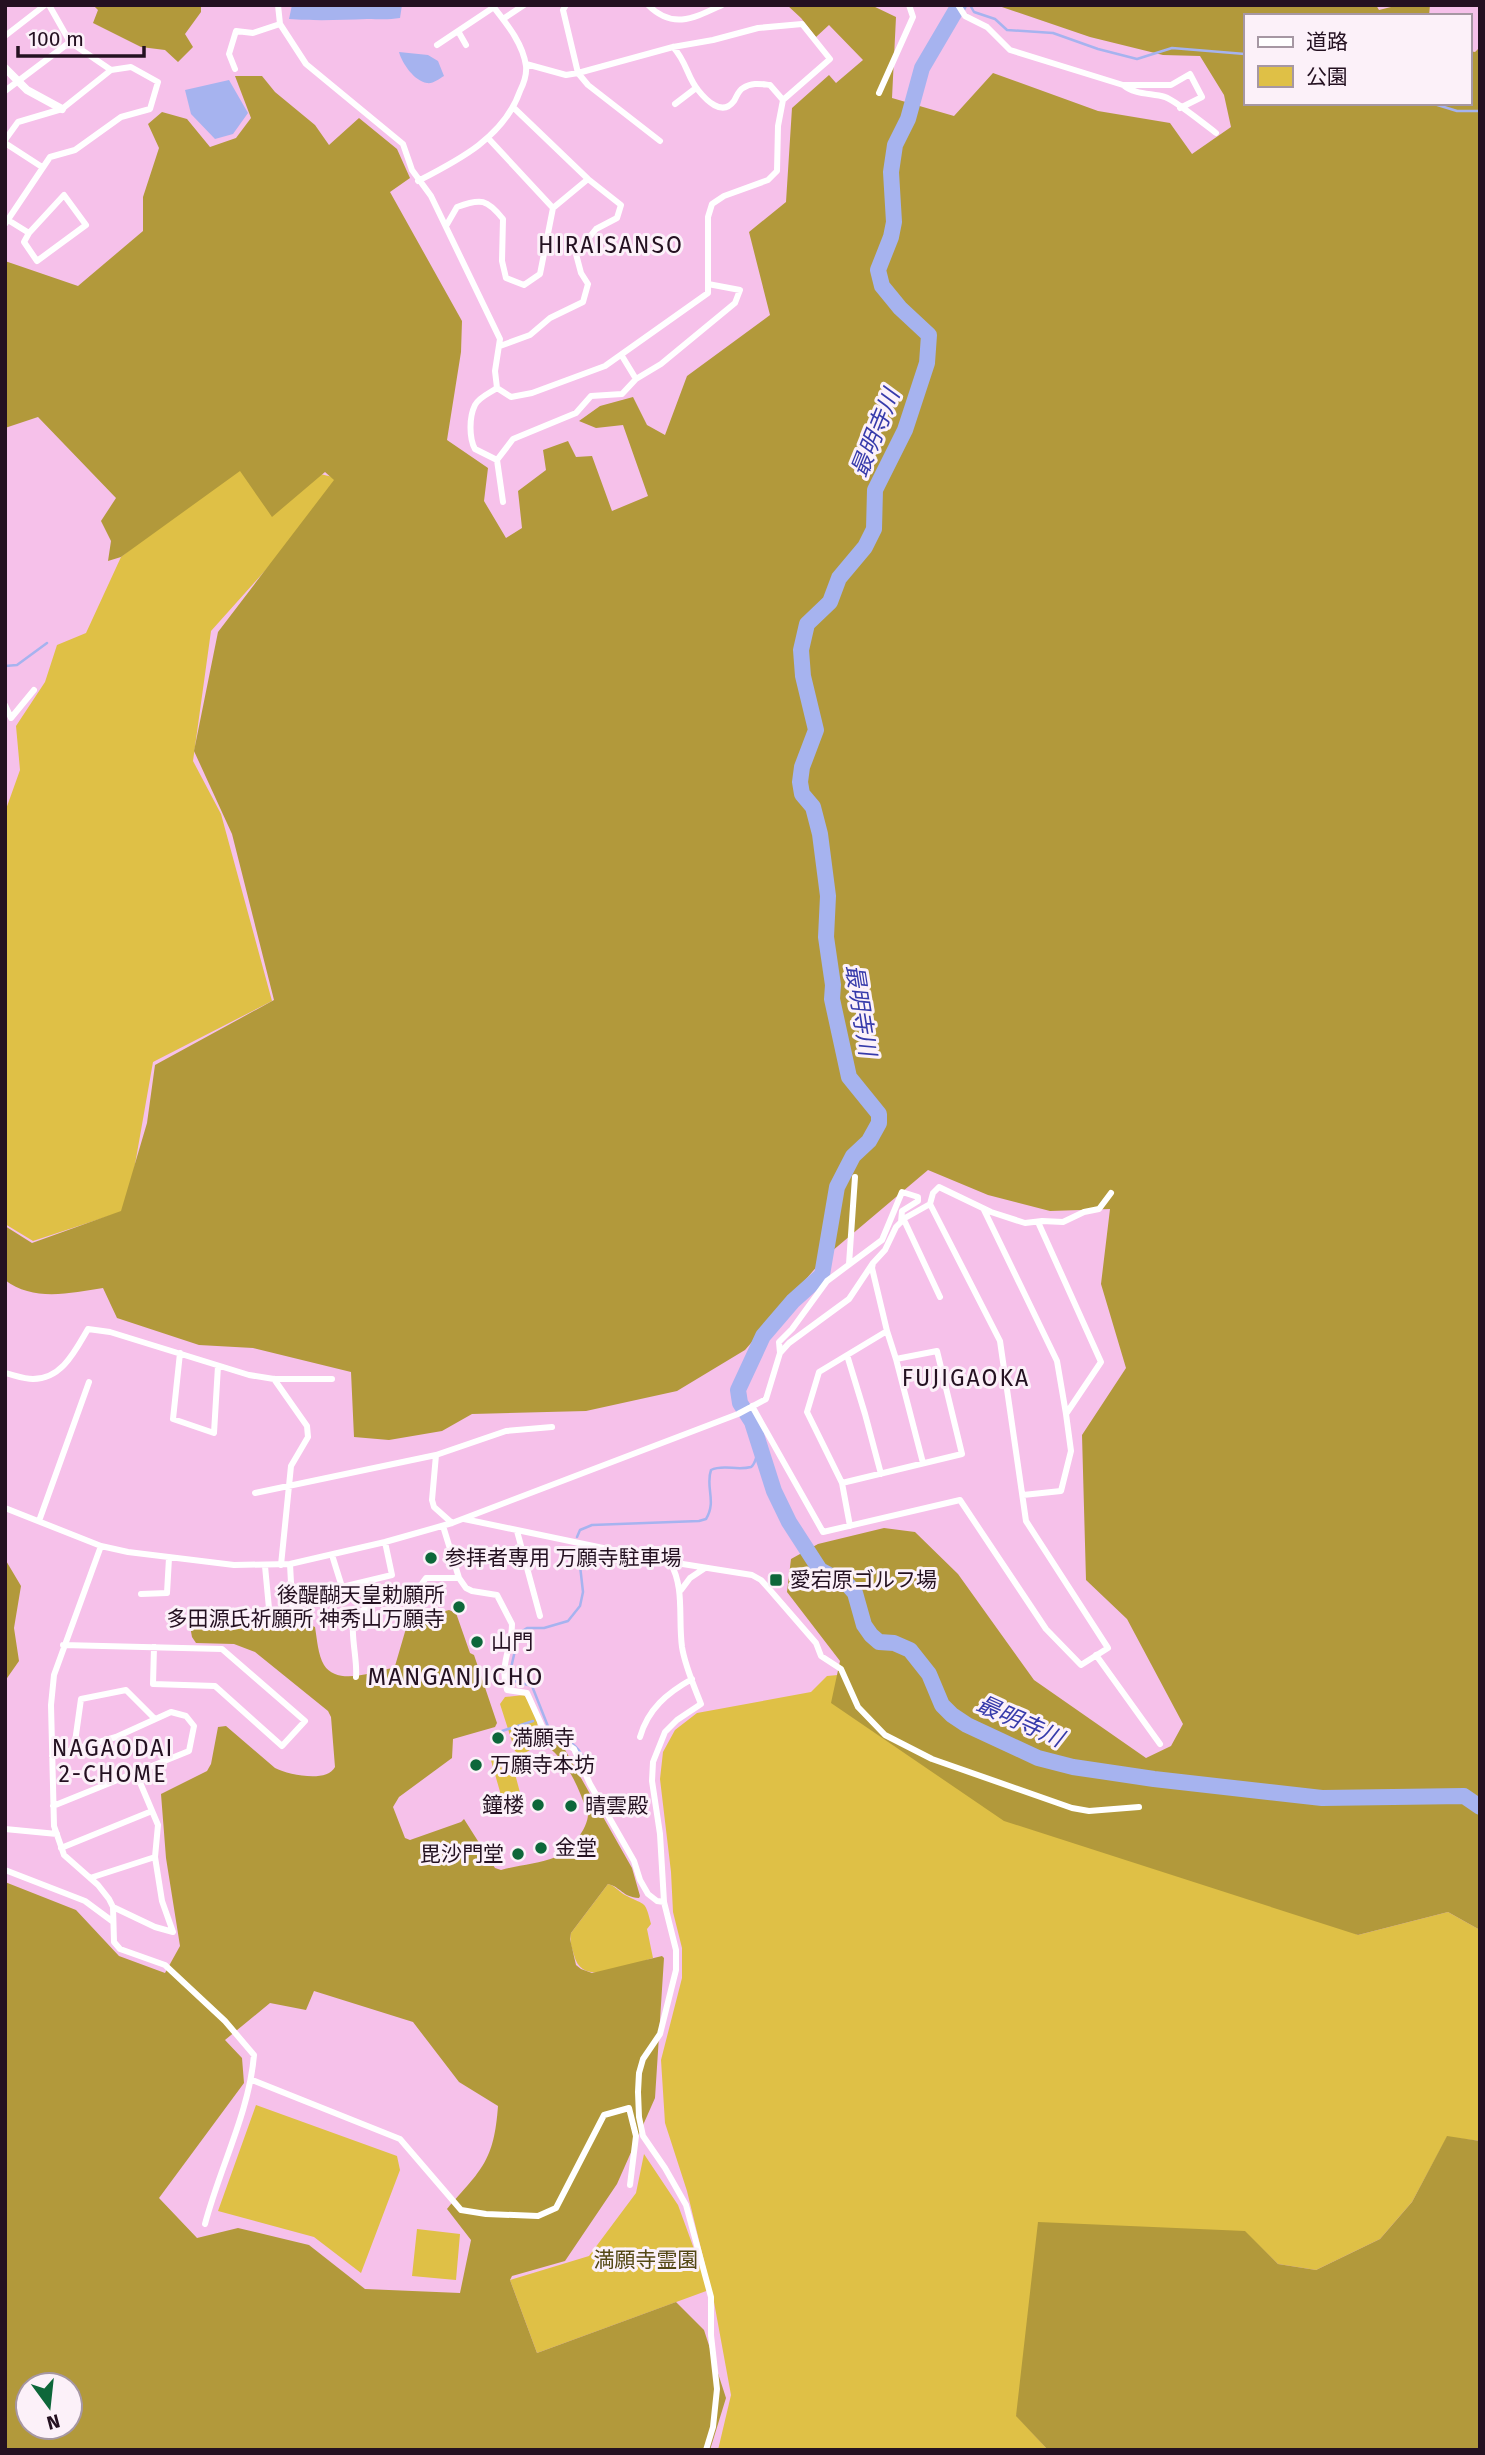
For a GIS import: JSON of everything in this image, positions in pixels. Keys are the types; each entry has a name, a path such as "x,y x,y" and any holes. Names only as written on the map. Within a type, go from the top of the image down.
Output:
{"street":[{"path":"5,36 47,5 71,42 111,70"},
{"path":"278,5 280,24 306,64 403,144 418,181 431,196 500,339 495,371 497,388"},
{"path":"566,5 563,10 564,20 578,73 588,85 660,141"},
{"path":"648,5 654,12 673,21 697,16 722,5"},
{"path":"879,93 913,17 909,5"},
{"path":"958,5 965,16 987,27 1010,50 1123,85 1171,85 1190,74 1202,97 1180,108"},
{"path":"418,181 488,138 514,108 526,76 526,64 520,44 493,6 437,45"},
{"path":"503,19 520,6"},
{"path":"235,69 229,54 236,31 253,33 280,24"},
{"path":"497,388 511,397 532,393 605,366 708,292 708,217 712,204 724,195 768,180 776,171 778,127 783,100 830,60 802,24 758,28 566,75 526,64"},
{"path":"458,31 466,45"},
{"path":"5,91 71,42"},
{"path":"673,47 683,58 696,88 713,105 723,108 732,104 740,89 753,84 771,85 783,100"},
{"path":"29,233 7,222 50,157 75,150 121,117 150,109 158,82 131,67 111,70 62,108 18,122 5,141 42,167"},
{"path":"5,68 27,90 62,108"},
{"path":"1123,85 1147,95 1168,97 1216,132"},
{"path":"675,104 696,88"},
{"path":"500,346 530,335 550,317 583,302 588,284 581,273 576,254 596,229 617,218 621,205 589,179 514,108"},
{"path":"488,138 553,208"},
{"path":"446,226 457,206 475,200 491,204 503,219 502,261 506,278 524,285 540,274 553,208 589,179"},
{"path":"64,195 86,225 37,261 24,242 29,233 64,195"},
{"path":"503,502 498,460 513,439 576,413 591,396 622,394 636,379 661,364 735,303 740,290 708,284"},
{"path":"622,356 636,379"},
{"path":"497,388 480,399 475,406 470,438 475,449 498,460"},
{"path":"5,705 11,718 34,690"},
{"path":"849,1264 855,1177"},
{"path":"752,1405 823,1532 960,1500 1046,1629 1081,1665 1108,1648 1026,1521 1000,1341 930,1205 933,1193 939,1187 983,1208 1026,1223 1063,1222 1084,1212 1099,1209 1111,1193"},
{"path":"5,1508 100,1546 169,1558 265,1566 332,1555 452,1523 738,1414 766,1399 780,1353 779,1342 792,1329 827,1281 882,1240 902,1192 918,1197 918,1200 902,1211 903,1221 940,1297"},
{"path":"780,1353 789,1343 849,1299 873,1263 886,1250 896,1227 930,1205"},
{"path":"983,1208 1057,1361 1066,1414 1071,1451 1061,1491 1023,1495"},
{"path":"1038,1222 1101,1362 1066,1414"},
{"path":"873,1263 887,1331 923,1463"},
{"path":"5,1373 32,1379 52,1375 69,1362 88,1329 110,1332 218,1366 274,1379 332,1379"},
{"path":"850,1525 842,1483 807,1412 819,1372 887,1331"},
{"path":"842,1483 962,1454 937,1351 896,1359"},
{"path":"180,1353 173,1419 214,1433 218,1366"},
{"path":"847,1355 881,1474"},
{"path":"274,1379 307,1426 309,1437 291,1465 281,1565"},
{"path":"39,1521 89,1382"},
{"path":"255,1493 436,1455 506,1431 552,1427"},
{"path":"436,1455 432,1500 434,1507 452,1523"},
{"path":"462,1519 670,1562 751,1575 761,1580 816,1643 821,1656 841,1669 858,1707 885,1735 932,1759 1072,1808 1089,1811 1139,1807"},
{"path":"443,1526 459,1578 472,1591 494,1594 499,1598 513,1626 504,1661 507,1690 527,1693 547,1737 574,1749 590,1784 634,1861 648,1894 657,1901 664,1902"},
{"path":"517,1531 540,1616"},
{"path":"332,1555 341,1587 392,1574 385,1542"},
{"path":"100,1546 54,1675 51,1705 54,1826 64,1855 109,1899 113,1907 114,1942 120,1949 165,1965 225,2021 254,2055 252,2080 205,2224"},
{"path":"141,1594 167,1593 169,1558"},
{"path":"670,1562 681,1590 679,1617 683,1650 701,1704 677,1720 665,1732 653,1762 652,1781 660,1834 664,1902 676,1950 676,1970 660,2034 643,2059 639,2073 639,2117 643,2136 666,2168 686,2205 710,2297 716,2389 713,2427 706,2450"},
{"path":"265,1566 270,1619 293,1621 290,1564"},
{"path":"681,1590 690,1578 705,1567"},
{"path":"356,1677 358,1662 352,1626 356,1614 382,1600 412,1597 426,1578 459,1578"},
{"path":"63,1645 153,1647 222,1649 305,1721 282,1746 215,1686 153,1684 153,1647"},
{"path":"1096,1655 1160,1744"},
{"path":"640,1737 648,1715 654,1708 674,1689 692,1679"},
{"path":"74,1749 81,1699 125,1689 155,1719"},
{"path":"52,1756 116,1737 171,1712 186,1716 194,1726 189,1751 53,1806"},
{"path":"113,1907 155,1927 173,1932 162,1901 155,1857 158,1825 136,1773"},
{"path":"61,1847 152,1811"},
{"path":"5,1829 57,1834"},
{"path":"90,1878 155,1857"},
{"path":"5,1870 85,1901 112,1921"},
{"path":"252,2080 400,2139 461,2210 486,2214 538,2216 556,2208 604,2115 629,2108 636,2136 630,2185"}],"green space":[{"path":"246,457 346,480 211,631 193,761 221,814 272,1001 153,1062 127,1210 33,1241 5,1224 5,812 20,770 16,726 45,682 57,645 86,633 121,557"},
{"path":"838,1675 1358,1935 1448,1912 1480,1930 1480,2141 1447,2137 1412,2202 1380,2239 1316,2270 1278,2264 1244,2231 1016,2415 1048,2450 718,2450 731,2395 714,2302 687,2191 665,2123 661,2060 682,1978 682,1948 673,1912 660,1779 663,1752 675,1730 697,1713 811,1692 827,1676"},
{"path":"524,1695 533,1710 538,1729 534,1745 519,1754 515,1751 500,1704 505,1697"},
{"path":"498,1755 503,1773 514,1770 523,1804 505,1809 490,1757"},
{"path":"608,1884 646,1907 651,1924 647,1929 653,1958 620,1969 596,1973 586,1971 579,1965 570,1936"},
{"path":"256,2105 397,2156 400,2170 361,2273 314,2237 218,2211"},
{"name":"満願寺霊園","path":"644,2154 678,2205 709,2290 537,2353 510,2280 589,2256 636,2193"},
{"path":"417,2229 460,2234 456,2280 412,2276"}],"shaded area":[{"path":"93,5 201,5 201,12 185,34 193,47 178,62 165,50 141,47 93,23 98,10"},
{"path":"787,5 871,5 896,17 892,98 954,116 993,73 1098,111 1170,123 1192,154 1231,127 1224,95 1200,56 1163,55 1090,37 996,5 1376,5 1379,10 1399,5 1430,5 1429,14 1244,14 1244,105 1471,105 1471,51 1475,52 1480,47 1480,1930 1448,1912 1358,1935 1004,1821 831,1703 840,1661 787,1592 791,1559 818,1544 884,1528 915,1532 958,1574 1034,1680 1146,1758 1171,1746 1183,1724 1127,1619 1086,1580 1082,1435 1126,1368 1101,1284 1110,1209 1050,1211 988,1195 928,1170 825,1257 745,1350 677,1391 586,1411 472,1414 442,1431 389,1440 354,1437 351,1372 253,1348 199,1345 117,1318 103,1288 40,1294 16,1287 5,1280 5,1226 32,1243 121,1211 147,1123 155,1065 274,1000 232,834 194,751 218,632 334,480 325,472 272,517 240,471 121,557 108,561 111,541 101,521 116,498 38,417 5,428 5,261 78,286 143,231 143,197 159,148 148,124 162,112 187,119 210,147 236,138 251,118 235,76 262,76 275,92 315,125 329,145 359,118 397,149 410,178 390,192 462,321 461,352 447,440 488,468 484,501 506,538 522,528 518,491 546,470 543,450 568,441 576,457 592,456 612,511 648,496 623,425 596,428 579,421 600,406 633,397 647,425 665,435 687,376 770,315 749,232 786,202 792,108 829,75 836,83 863,60 829,25 816,37"},
{"path":"5,1559 21,1586 14,1628 19,1661 5,1681"},
{"path":"449,1610 456,1613 470,1653 474,1655 497,1723 495,1727 453,1739 452,1758 399,1797 393,1807 405,1838 410,1840 464,1819 495,1868 501,1870 536,1863 561,1854 582,1833 588,1814 567,1768 546,1745 552,1743 564,1748 632,1868 640,1896 629,1896 608,1884 571,1933 576,1965 592,1973 662,1956 664,1958 655,2098 617,2184 565,2261 512,2276 510,2280 537,2353 676,2302 704,2330 726,2398 710,2450 5,2450 5,1882 76,1910 119,1956 165,1973 180,1946 166,1858 161,1794 207,1771 211,1764 218,1727 226,1726 281,1771 316,1776 331,1772 335,1767 331,1717 328,1711 255,1652 234,1644 196,1643 190,1626 196,1622 308,1624 315,1627 324,1665 337,1675 356,1676 395,1666 407,1625 411,1621","holes":["314,1991 413,2022 459,2082 498,2106 493,2140 484,2163 447,2209 471,2240 460,2293 365,2289 309,2245 238,2228 197,2238 159,2198 244,2083 242,2058 225,2040 270,2003 306,2010"]},
{"path":"1447,2136 1480,2141 1480,2450 1048,2450 1016,2416 1038,2222 1245,2231 1278,2264 1316,2270 1380,2239 1412,2202"}],"water":[{"path":"292,5 402,5 400,18 318,20 289,19"},
{"path":"399,52 428,55 438,61 444,76 431,83 422,82 409,71"},
{"path":"229,80 248,113 233,134 215,139 191,114 185,90"}],"waterway":[{"name":"最明寺川","path":"959,5 922,68 908,119 895,145 891,172 894,222 878,270 882,286 900,308 929,335 927,363 905,430 875,490 874,529 865,547 839,578 830,602 807,624 801,650 803,676 816,730 802,767 800,782 802,794 813,807 820,834 828,896 826,937 833,985 832,999 849,1077 879,1114 879,1123 869,1141 853,1156 837,1187 822,1275 793,1301 763,1336 738,1390 740,1403 752,1422 774,1491 789,1522 820,1570 848,1585 855,1593 864,1625 871,1635 879,1642 894,1643 910,1650 929,1674 942,1705 967,1725 1038,1758 1073,1767 1322,1798 1464,1796 1480,1807"},
{"path":"970,5 974,12 995,19 1007,30 1053,33 1137,59 1172,48 1244,54"},
{"path":"1438,105 1457,111 1480,111"},
{"path":"5,666 17,665 47,643"},
{"path":"577,1537 580,1530 592,1525 706,1519 711,1506 711,1470 751,1467 761,1448"},
{"path":"578,1548 583,1592 580,1606 568,1621 544,1628 527,1628 519,1633 510,1675 514,1681 532,1686 551,1734 575,1746 589,1769"},
{"path":"502,1731 533,1721"}],"place":[{"name":"参拝者専用 万願寺駐車場","path":"431,1558"},
{"name":"愛宕原ゴルフ場","path":"776,1580"},
{"name":"後醍醐天皇勅願所 多田源氏祈願所 神秀山万願寺","path":"459,1607"},
{"name":"山門","path":"477,1642"},
{"name":"満願寺","path":"498,1738"},
{"name":"万願寺本坊","path":"476,1765"},
{"name":"鐘楼","path":"538,1805"},
{"name":"晴雲殿","path":"571,1806"},
{"name":"金堂","path":"541,1848"},
{"name":"毘沙門堂","path":"518,1854"}],"district":[{"name":"HIRAISANSO","path":"611,245"},
{"name":"FUJIGAOKA","path":"966,1378"},
{"name":"MANGANJICHO","path":"456,1677"},
{"name":"NAGAODAI 2-CHOME","path":"113,1761"}]}
